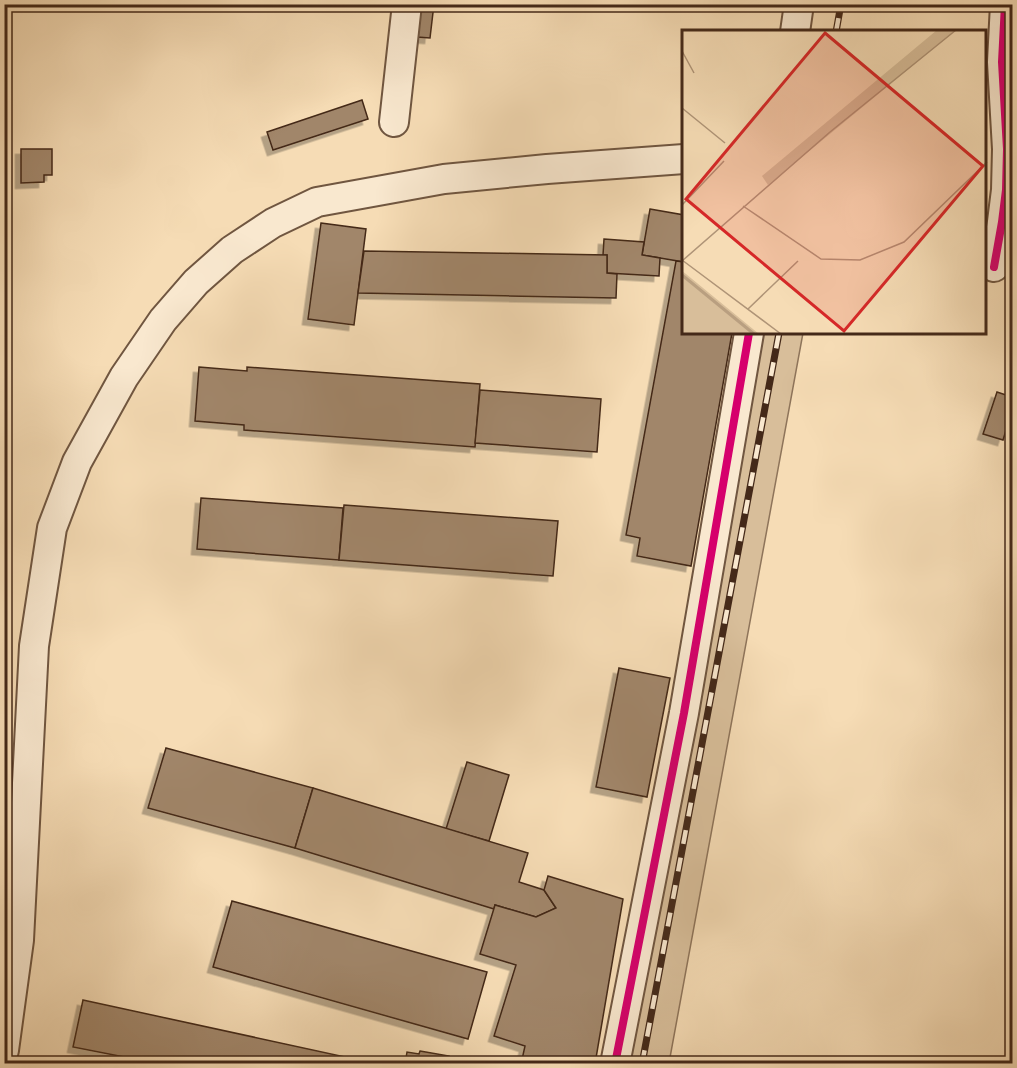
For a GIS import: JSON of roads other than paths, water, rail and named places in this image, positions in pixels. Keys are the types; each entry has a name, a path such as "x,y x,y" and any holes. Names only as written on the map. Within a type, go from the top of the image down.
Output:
{"street":[{"path":"394,122 407,4"},
{"path":"795,30 799,4"},
{"path":"994,267 1006,190 1007,149 1002,62 1005,4"},
{"path":"4,1050 19,940 34,646 52,528 77,462 124,377 163,320 195,282 232,250 273,223 317,202 444,178 547,168 682,159"},
{"path":"615,1064 684,713 749,334"}],"railway":[{"path":"836,30 841,4"},
{"path":"642,1064 779,334"}]}
